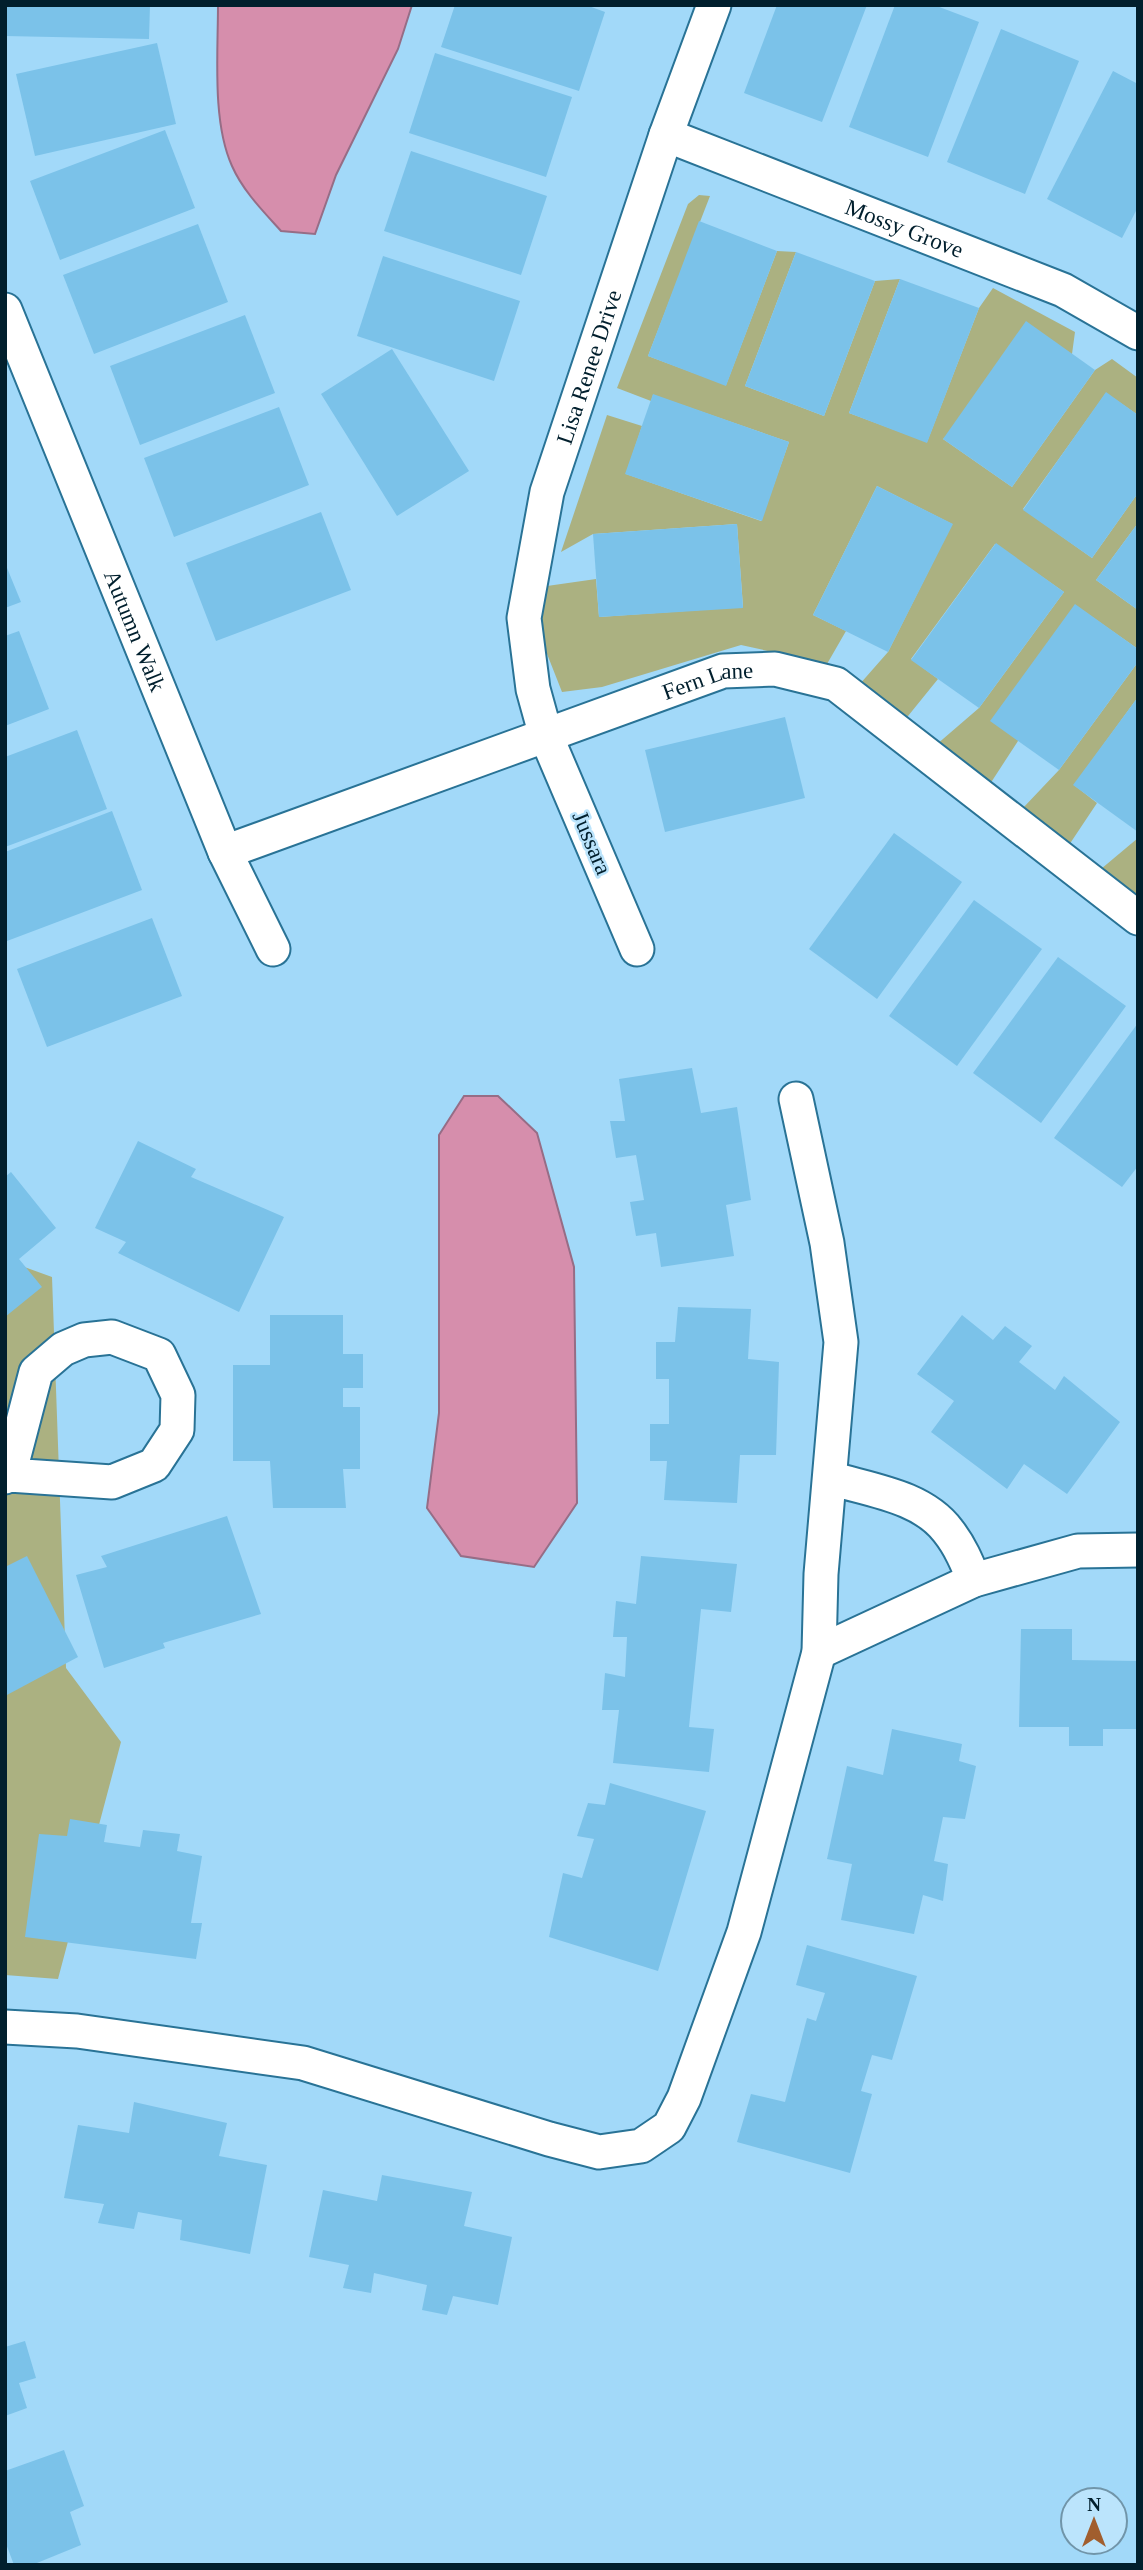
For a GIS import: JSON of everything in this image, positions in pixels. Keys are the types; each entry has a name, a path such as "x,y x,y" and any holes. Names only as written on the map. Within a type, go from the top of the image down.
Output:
{"street":[{"name":"Lisa Renee Drive","path":"546,736 533,690 524,618 547,492 666,135 714,5"},
{"name":"Mossy Grove","path":"666,135 1063,290 1138,333"},
{"name":"Autumn Walk","path":"5,310 225,852 272,949"},
{"name":"Fern Lane","path":"225,852 723,671 775,669 836,684 1138,918"},
{"name":"Jussara","path":"546,736 637,949"},
{"path":"5,2027 77,2031 303,2063 599,2152 641,2146 669,2127 689,2085 744,1932 819,1652 821,1574 841,1342 827,1243 796,1099"},
{"path":"112,1337 159,1355 178,1395 177,1430 154,1465 112,1482 7,1476 36,1371 63,1349 84,1340 112,1337"},
{"path":"830,1478 915,1503 947,1529 974,1580"},
{"path":"819,1652 974,1580 1077,1552 1138,1550"}],"green space":[{"path":"699,195 710,196 648,356 726,385 777,251 796,252 745,386 824,416 875,281 900,279 849,413 927,442 979,308 993,288 1075,332 1072,354 943,439 1012,487 1095,370 1112,359 1138,378 1138,415 1106,393 1023,509 1092,558 1138,493 1138,523 1096,580 1138,610 1138,649 1075,605 1018,741 990,784 936,745 979,708 1064,592 995,544 911,659 938,679 904,721 859,685 888,652 952,524 877,486 813,615 846,631 827,664 741,645 602,687 562,692 540,636 540,587 596,579 599,617 743,607 737,524 593,534 561,552 607,415 642,426 626,474 761,521 789,442 653,395 651,401 617,388 688,204"},
{"path":"1138,662 1138,697 1074,785 1097,803 1069,845 1023,808 1059,770"},
{"path":"1138,838 1138,903 1101,869"},
{"path":"5,1260 52,1277 66,1668 121,1742 58,1979 5,1975"}],"shaded area":[{"path":"218,5 412,5 398,49 336,175 315,234 281,231 260,208 232,166 221,129 219,109"},
{"path":"464,1096 498,1096 537,1133 574,1267 577,1503 534,1567 461,1556 427,1508 439,1413 439,1135"}],"building":[{"path":"5,5 150,5 149,39 5,36"},
{"path":"455,5 586,5 605,12 579,91 441,47"},
{"path":"777,5 867,5 822,122 744,93"},
{"path":"895,5 934,5 979,22 928,157 849,127"},
{"path":"1001,29 1079,61 1025,194 947,162"},
{"path":"157,43 176,124 35,156 16,74"},
{"path":"435,53 572,97 546,177 409,133"},
{"path":"1113,71 1138,84 1138,207 1122,238 1047,199"},
{"path":"165,130 195,208 60,260 30,181"},
{"path":"411,151 547,196 521,275 384,231"},
{"path":"699,221 777,251 726,386 648,356"},
{"path":"198,224 228,302 94,354 63,275"},
{"path":"796,252 875,281 824,416 745,386"},
{"path":"383,256 520,301 494,381 357,336"},
{"path":"900,279 979,308 927,443 849,413"},
{"path":"245,315 275,393 140,445 110,366"},
{"path":"1026,321 1095,370 1012,487 943,439"},
{"path":"392,349 469,471 397,516 321,394"},
{"path":"1106,392 1138,415 1138,493 1092,558 1023,510"},
{"path":"653,394 789,442 762,521 625,474"},
{"path":"279,407 309,485 174,537 144,458"},
{"path":"877,486 953,524 888,652 813,615"},
{"path":"321,512 351,590 216,641 186,563"},
{"path":"1138,523 1138,610 1096,580"},
{"path":"737,524 743,608 599,617 593,534"},
{"path":"996,543 1064,592 979,708 911,660"},
{"path":"5,563 21,602 5,608"},
{"path":"1075,604 1138,649 1138,662 1059,770 990,721"},
{"path":"19,631 49,709 5,726 5,636"},
{"path":"1138,697 1138,832 1073,785"},
{"path":"785,717 805,798 665,832 645,750"},
{"path":"77,730 107,809 5,847 5,757"},
{"path":"112,811 142,890 7,941 5,852"},
{"path":"894,833 962,882 877,999 809,949"},
{"path":"974,900 1042,949 957,1066 889,1016"},
{"path":"152,918 182,996 47,1047 17,969"},
{"path":"1058,957 1126,1006 1041,1123 973,1073"},
{"path":"1138,1023 1138,1166 1122,1187 1054,1138"},
{"path":"692,1068 701,1113 737,1107 751,1200 726,1205 734,1256 661,1267 656,1233 636,1236 630,1202 644,1200 636,1155 616,1158 610,1121 625,1121 619,1079"},
{"path":"138,1141 196,1169 191,1177 284,1217 239,1312 118,1253 126,1242 95,1228"},
{"path":"11,1172 56,1228 19,1259 42,1287 5,1317 5,1177"},
{"path":"678,1307 751,1309 748,1359 779,1362 776,1455 740,1455 737,1503 664,1500 667,1461 650,1461 650,1424 669,1424 669,1379 656,1379 656,1342 675,1342"},
{"path":"270,1315 343,1315 343,1354 363,1354 363,1388 343,1388 343,1407 360,1407 360,1469 343,1469 346,1508 273,1508 270,1461 233,1461 233,1365 270,1365"},
{"path":"962,1315 993,1340 1005,1326 1032,1346 1019,1362 1055,1390 1064,1376 1120,1422 1067,1494 1024,1464 1007,1489 931,1432 954,1401 917,1374"},
{"path":"227,1516 261,1614 163,1643 165,1648 104,1668 76,1575 107,1567 101,1556"},
{"path":"27,1556 78,1657 5,1696 5,1567"},
{"path":"641,1556 737,1564 731,1612 701,1609 689,1727 714,1729 709,1772 613,1763 619,1710 602,1710 605,1673 625,1677 627,1637 613,1637 616,1601 636,1604"},
{"path":"1021,1629 1072,1629 1072,1660 1138,1661 1138,1729 1103,1729 1103,1746 1069,1746 1069,1727 1019,1727"},
{"path":"892,1729 962,1744 959,1761 976,1766 965,1819 943,1817 934,1861 948,1864 943,1901 923,1895 914,1934 841,1920 852,1864 827,1859 847,1766 883,1775"},
{"path":"610,1783 706,1811 658,1971 549,1937 563,1873 582,1878 594,1839 577,1836 588,1803 605,1805"},
{"path":"70,1819 107,1825 104,1842 140,1847 143,1830 180,1834 177,1851 202,1856 191,1923 202,1923 196,1959 25,1937 39,1834 67,1836"},
{"path":"807,1945 917,1976 892,2060 872,2055 861,2091 872,2094 850,2173 737,2142 751,2094 785,2102 807,2018 816,2021 825,1993 796,1985"},
{"path":"134,2102 227,2123 219,2156 267,2165 250,2254 180,2240 182,2220 138,2212 134,2229 98,2223 104,2204 64,2198 78,2125 129,2133"},
{"path":"382,2175 472,2192 464,2226 512,2237 498,2305 453,2296 447,2315 422,2310 427,2285 374,2273 371,2293 343,2288 349,2265 309,2257 323,2190 377,2201"},
{"path":"25,2341 36,2378 19,2383 27,2408 5,2416 5,2347"},
{"path":"64,2450 84,2506 70,2512 81,2545 32,2565 14,2565 5,2541 5,2471"}]}
